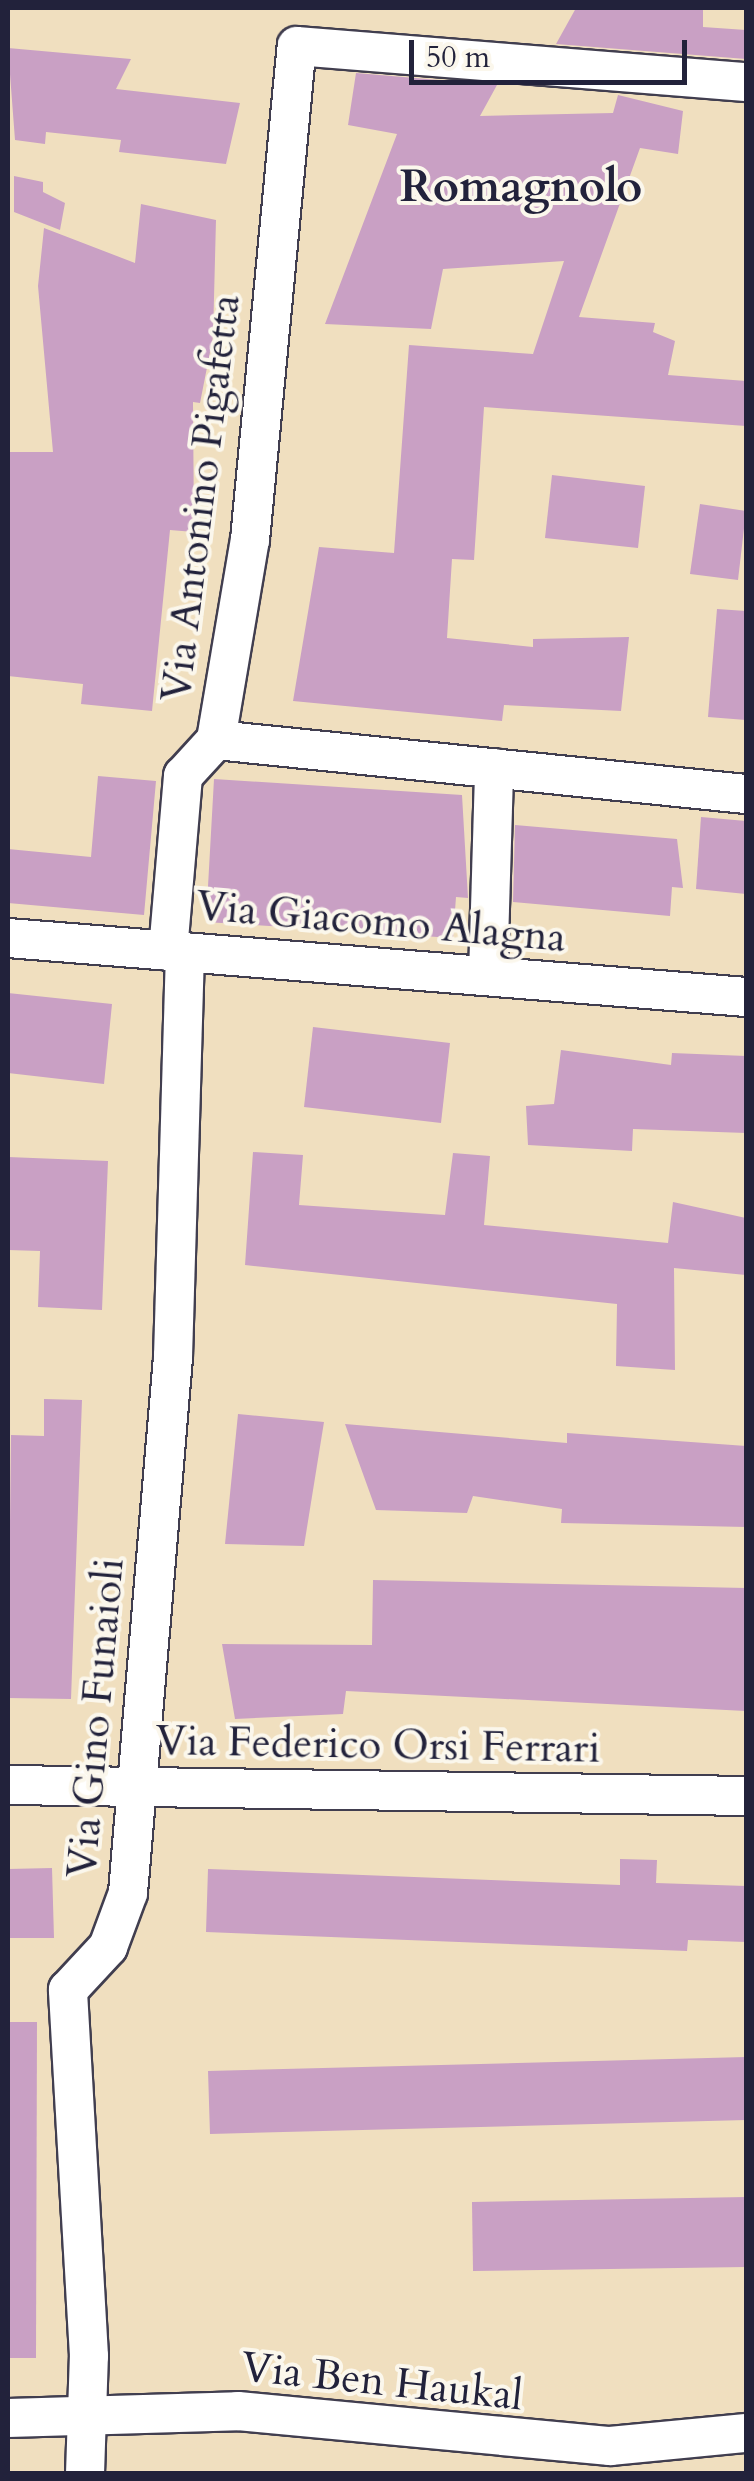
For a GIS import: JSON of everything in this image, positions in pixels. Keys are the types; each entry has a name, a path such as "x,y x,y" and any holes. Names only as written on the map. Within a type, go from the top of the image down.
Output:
{"street":[{"name":"Via Antonino Pigafetta","path":"177,951 183,776 216,740 250,540 297,46 746,82"},
{"path":"216,740 746,794"},
{"path":"488,976 494,768"},
{"name":"Via Giacomo Alagna","path":"8,938 746,997"},
{"name":"Via Gino Funaioli","path":"84,2474 87,2409 68,1990 108,1946 128,1892 173,1358 177,951"},
{"name":"Via Federico Orsi Ferrari","path":"8,1785 746,1796"},
{"name":"Via Ben Haukal","path":"8,2418 87,2409 238,2411 610,2460 746,2433"}],"building":[{"path":"576,8 703,8 703,27 746,30 746,59 556,44"},
{"path":"8,48 131,59 116,89 240,103 226,164 119,152 121,140 46,132 45,144 15,140"},
{"path":"356,73 497,85 480,116 613,113 618,95 683,111 678,154 640,148 579,317 655,323 653,332 675,341 668,375 746,381 746,426 484,407 474,560 452,559 447,638 533,647 533,639 629,637 621,711 504,705 502,721 293,701 319,547 394,553 409,345 533,354 564,261 443,269 431,329 325,324 397,134 348,125"},
{"path":"14,176 43,182 43,192 65,203 60,230 14,212"},
{"path":"141,204 216,220 213,337 200,403 193,402 194,532 170,530 152,711 81,704 83,684 8,676 8,452 53,452 38,286 44,228 135,263"},
{"path":"552,475 645,486 638,548 545,538"},
{"path":"700,504 746,511 738,580 690,574"},
{"path":"717,609 746,611 746,720 708,717"},
{"path":"98,776 156,781 144,915 8,903 8,849 91,857"},
{"path":"214,779 462,795 468,898 456,897 453,938 206,922"},
{"path":"701,817 746,821 746,894 696,889"},
{"path":"515,825 677,839 683,888 672,887 670,916 513,902"},
{"path":"8,993 112,1004 104,1084 8,1073"},
{"path":"313,1027 450,1043 441,1123 304,1107"},
{"path":"561,1050 671,1065 672,1053 746,1056 746,1133 633,1129 632,1151 528,1145 526,1106 554,1104"},
{"path":"253,1152 303,1155 299,1205 445,1215 453,1153 490,1156 484,1225 668,1243 673,1202 746,1218 746,1275 674,1268 675,1370 616,1366 617,1304 245,1265"},
{"path":"8,1157 108,1161 102,1310 38,1307 40,1251 8,1250"},
{"path":"44,1399 82,1400 71,1699 8,1698 11,1435 44,1436"},
{"path":"238,1414 324,1422 304,1546 225,1544"},
{"path":"345,1424 567,1443 567,1433 746,1446 746,1527 561,1523 562,1509 473,1496 467,1513 376,1510"},
{"path":"373,1580 746,1588 746,1711 346,1691 343,1714 235,1719 222,1644 372,1645"},
{"path":"620,1859 657,1860 656,1883 746,1886 746,1942 688,1940 687,1951 206,1932 208,1869 620,1885"},
{"path":"52,1868 54,1938 8,1938 8,1869"},
{"path":"8,2022 37,2022 36,2358 8,2358"},
{"path":"746,2057 746,2120 210,2134 208,2071"},
{"path":"746,2197 746,2267 473,2271 472,2202"}],"district":[{"name":"Romagnolo","path":"521,187"}]}
